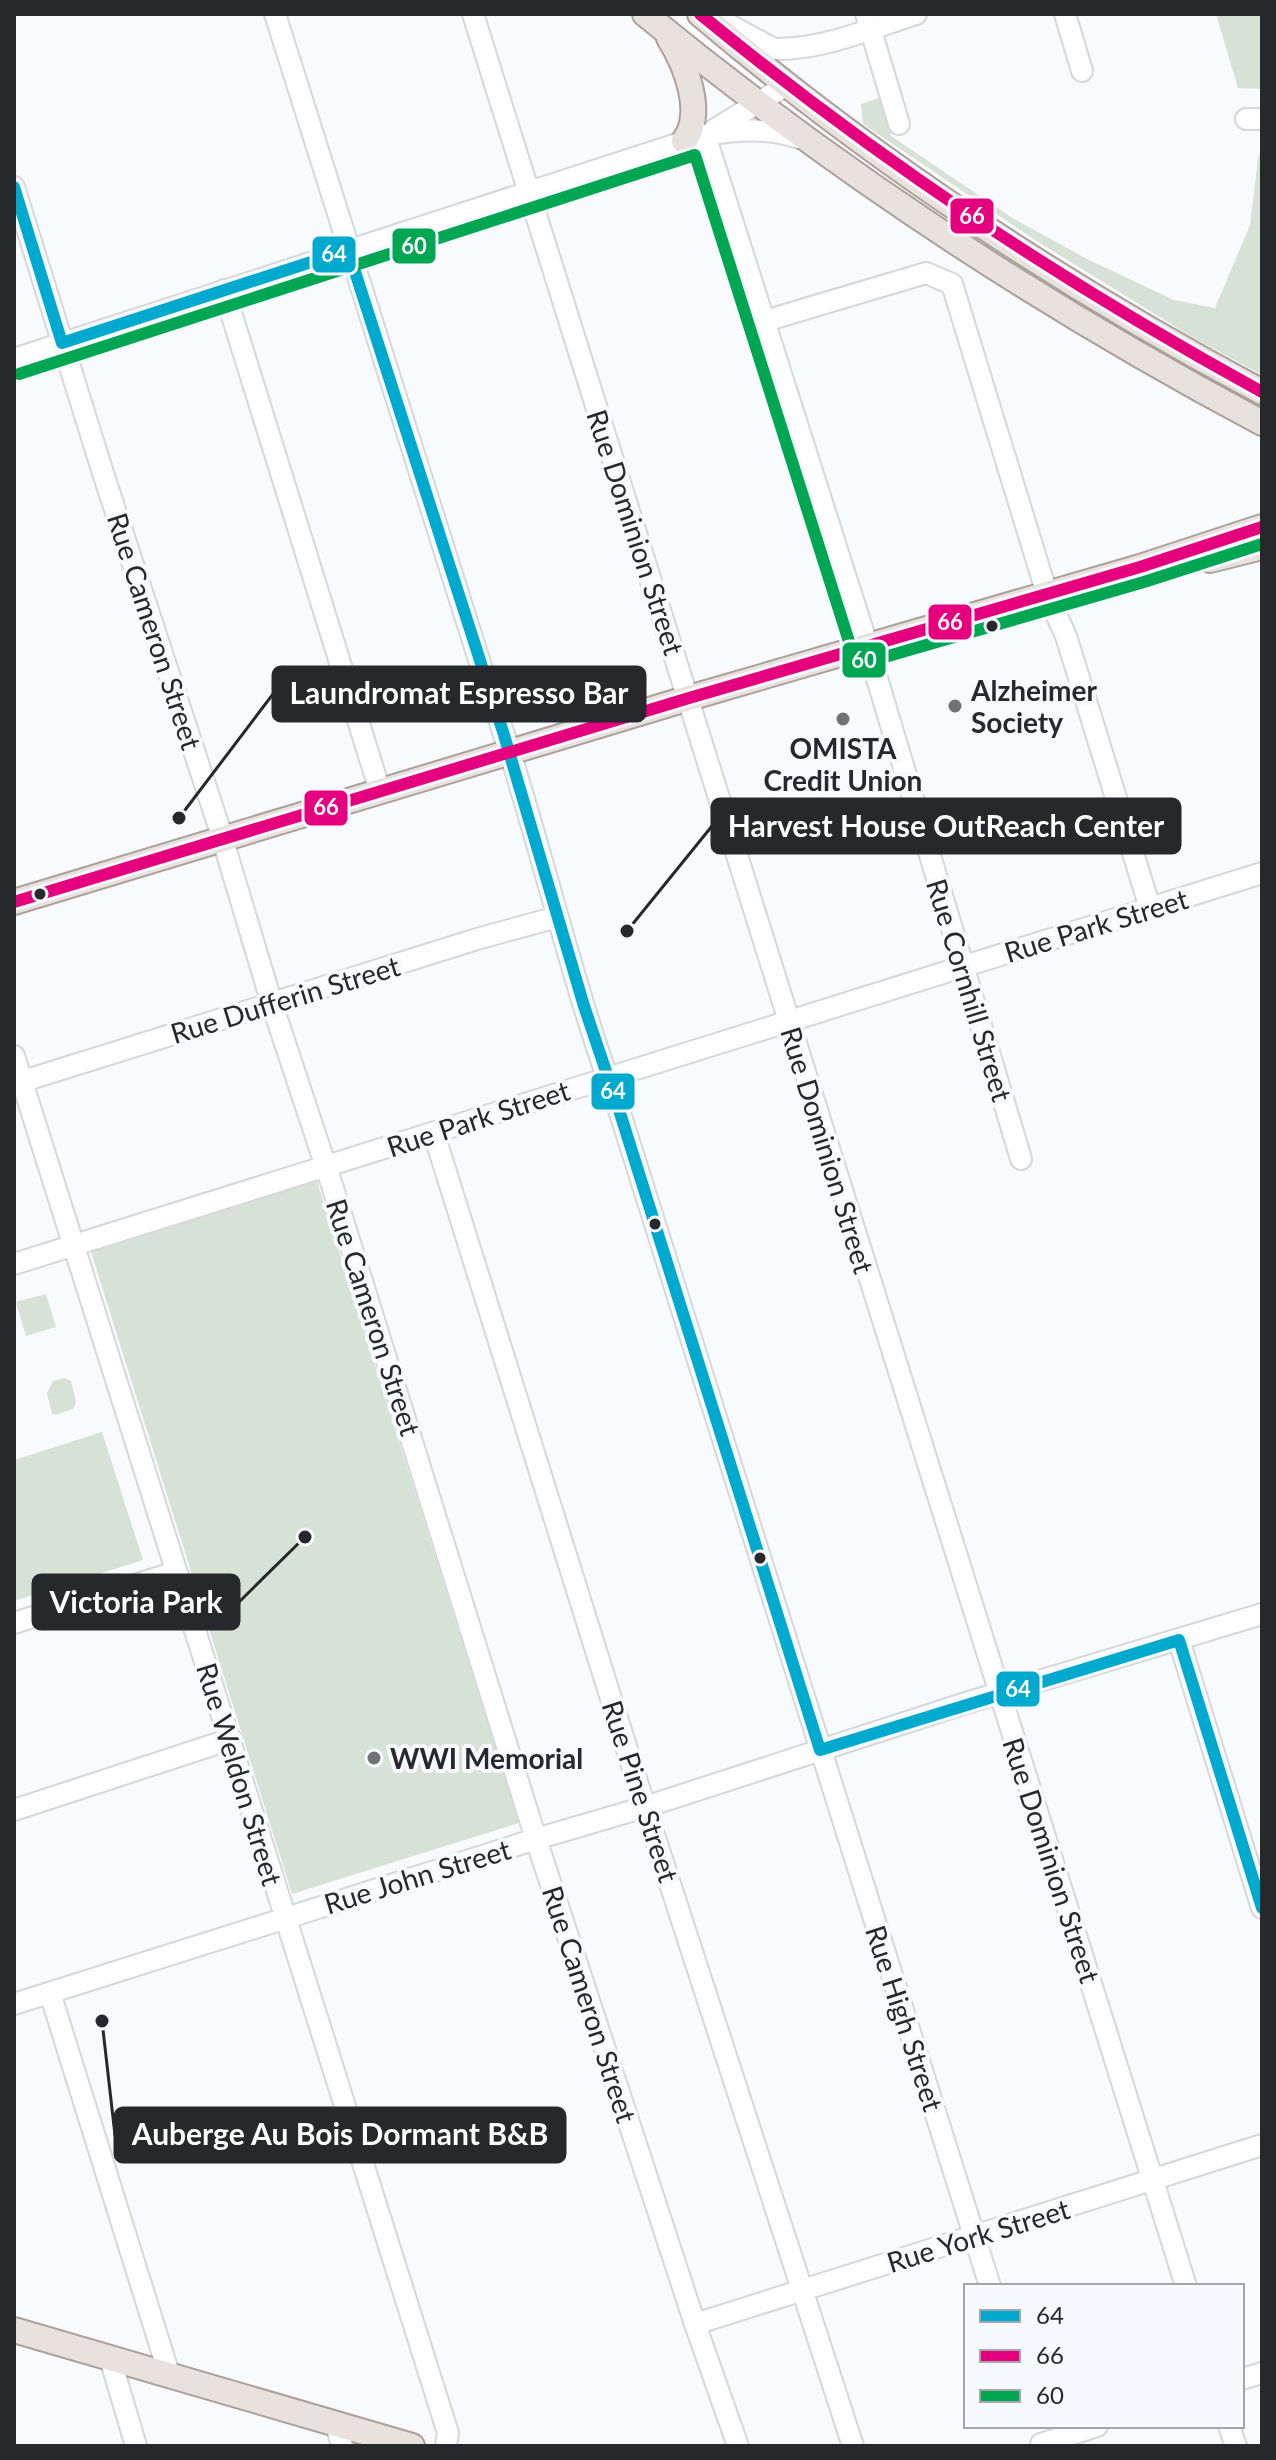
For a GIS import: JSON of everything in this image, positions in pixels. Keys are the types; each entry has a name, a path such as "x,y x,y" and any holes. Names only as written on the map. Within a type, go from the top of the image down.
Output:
{"main road":[{"path":"700,14 785,86 863,144 991,231 1128,316 1261,391"},
{"path":"654,22 814,144 1002,272 1189,384 1262,423"},
{"path":"654,22 679,53 687,76 694,138"},
{"path":"1189,384 1262,438"},
{"path":"1140,567 1262,512"},
{"path":"14,902 689,698 1140,567 1262,527"},
{"path":"1140,567 1213,559 1262,547"},
{"path":"14,2330 169,2374 339,2435 412,2446"}],"street":[{"name":"Rue High Street","path":"275,14 486,682 511,751 606,1077 625,1128 989,2284"},
{"name":"Rue Dominion Street","path":"473,14 1185,2284"},
{"path":"709,14 774,49 810,48 868,22 916,14"},
{"path":"1065,14 1082,71"},
{"path":"868,22 899,124"},
{"path":"14,359 694,138 759,104 785,86"},
{"path":"694,138 763,130 781,132 814,144"},
{"name":"Rue Cornhill Street","path":"694,138 765,321 867,646 1021,1159"},
{"name":"Rue Cameron Street","path":"14,187 223,840 536,1839 738,2446"},
{"path":"765,321 926,273 952,284 1047,594 1066,636 1150,908"},
{"path":"224,290 380,791"},
{"name":"Rue Park Street","path":"14,1264 1262,873"},
{"name":"Rue Dufferin Street","path":"18,1082 557,917"},
{"name":"Rue Weldon Street","path":"14,1056 18,1082 74,1245 448,2433 446,2446"},
{"name":"Rue Pine Street","path":"434,1134 645,1807 853,2446"},
{"path":"14,1623 176,1572"},
{"name":"Rue John Street","path":"14,2004 1262,1614"},
{"path":"1179,1640 1262,1908"},
{"path":"14,1810 231,1739"},
{"path":"50,1993 169,2374"},
{"name":"Rue York Street","path":"695,2324 1262,2145"},
{"path":"110,2358 136,2446"},
{"path":"1040,2439 1088,2428"}],"green space":[{"path":"1216,14 1262,14 1262,89 1238,88"},
{"path":"879,98 891,136 1014,219 1087,259 1174,300 1215,308 1250,225 1262,147 1262,375 1194,338 1038,242 863,124 861,104"},
{"path":"317,1181 519,1823 292,1894 91,1252"},
{"path":"46,1294 56,1327 26,1336 16,1302"},
{"path":"64,1378 71,1381 76,1402 73,1409 56,1415 52,1413 47,1393 53,1381"},
{"path":"102,1432 143,1560 14,1601 14,1460"}],"transit line":[{"name":"66","path":"700,14 834,119 972,216 1114,307 1262,392"},
{"name":"60","path":"19,374 695,155 852,651 858,659 871,661 1144,582 1262,544"},
{"name":"64","path":"14,187 62,343 348,250 504,735 584,1006 820,1750 1179,1640 1262,1908"},
{"name":"66","path":"14,902 689,698 1140,567 1262,527"}],"place":[{"name":"Alzheimer Society","path":"955,706"},
{"name":"OMISTA Credit Union","path":"843,719"},
{"name":"Laundromat Espresso Bar","path":"179,818"},
{"name":"Harvest House OutReach Center","path":"627,931"},
{"name":"Victoria Park","path":"305,1537"},
{"name":"WWI Memorial","path":"374,1758"},
{"name":"Auberge Au Bois Dormant B&B","path":"102,2021"}]}
